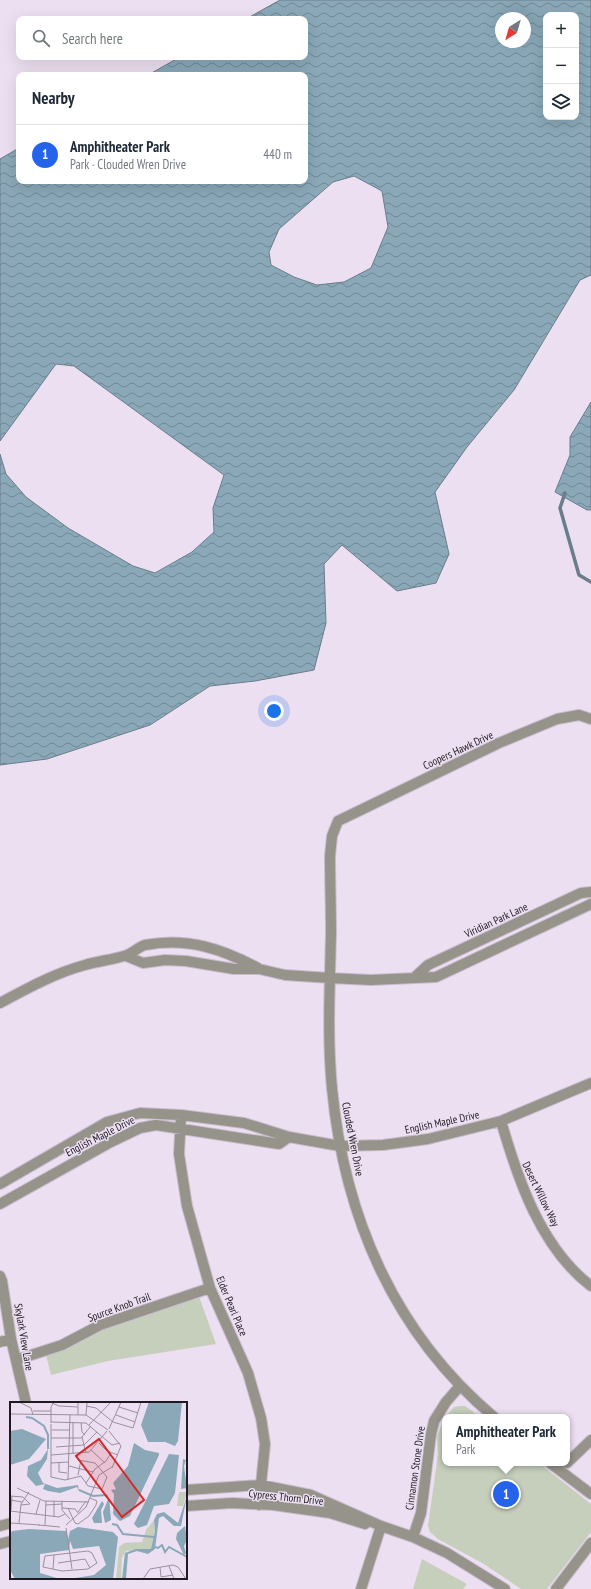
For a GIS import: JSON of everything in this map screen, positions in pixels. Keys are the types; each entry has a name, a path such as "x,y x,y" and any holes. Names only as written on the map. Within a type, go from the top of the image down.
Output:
{"street":[{"name":"Coopers Hawk Drive","path":"338,821 499,743 557,719 579,715 591,719"},
{"name":"Clouded Wren Drive","path":"338,821 332,836 330,856 332,1089 340,1146 357,1214 378,1265 395,1299 415,1332 459,1387 490,1414"},
{"name":"Viridian Park Lane","path":"415,977 428,965 581,893 591,892"},
{"path":"126,956 143,963 164,960 186,961 234,969 259,969 285,975 392,980 415,977 436,977 591,904"},
{"path":"0,1003 46,978 62,972 86,964 126,956 143,946 165,943 186,943 209,946 232,954 259,969"},
{"name":"English Maple Drive","path":"0,1184 107,1122 140,1113 181,1115 244,1123 289,1137 340,1146 383,1145 428,1139 501,1121 591,1083"},
{"name":"Elder Pearl Place","path":"181,1115 179,1154 187,1206 210,1288 248,1373 261,1418 265,1444 259,1505"},
{"name":"Desert Willow Way","path":"501,1121 513,1161 541,1225 571,1267 591,1286"},
{"name":"English Maple Drive","path":"0,1204 111,1142 140,1128 156,1126 180,1128 261,1143 279,1144 289,1137"},
{"name":"Skylark View Lane","path":"0,1276 11,1339 26,1402"},
{"name":"Spurce Knob Trail","path":"16,1360 62,1345 100,1324 210,1288"},
{"path":"0,1342 11,1339"},
{"name":"Cinnamon Stone Drive","path":"413,1537 421,1513 430,1434 434,1421 446,1402 459,1387"},
{"path":"570,1459 591,1440"},
{"path":"565,1466 591,1494"},
{"name":"Cypress Thorn Drive","path":"187,1490 261,1485 311,1495 381,1526 413,1537 447,1553 505,1589"},
{"name":"Cypress Thorn Drive","path":"187,1506 232,1503 259,1505 330,1514 362,1524 381,1526"},
{"path":"0,1526 10,1523"},
{"path":"361,1589 381,1526"},
{"path":"0,1544 10,1542"},
{"path":"556,1589 591,1544"}],"green space":[{"path":"196,1288 216,1344 108,1361 51,1375 44,1347 58,1343 135,1307"},
{"path":"465,1406 476,1414 448,1414 454,1407"},
{"path":"442,1425 442,1466 543,1466 591,1504 591,1532 547,1589 521,1589 484,1564 438,1539 430,1532 428,1526 438,1454 437,1436"},
{"path":"422,1559 467,1584 463,1589 413,1589"}],"water":[{"path":"280,0 591,0 591,275 580,280 514,390 467,447 435,492 449,554 436,583 397,591 342,545 324,564 326,623 314,670 255,681 210,686 150,725 47,759 0,765 0,454 6,474 26,497 68,528 133,566 155,573 192,552 214,532 213,508 224,475 74,366 56,364 0,441 0,159 16,150 16,184 308,184 308,72 153,72 175,60 308,60 308,16 251,16","holes":["354,176 382,191 388,227 371,268 344,282 317,285 294,277 271,265 269,252 279,229 333,182"]},
{"path":"591,402 591,510 587,510 555,492 570,455 570,437"}],"waterway":[{"path":"565,493 560,508 579,575 591,582"}],"place":[{"name":"Amphitheater Park","path":"506,1494"}]}
